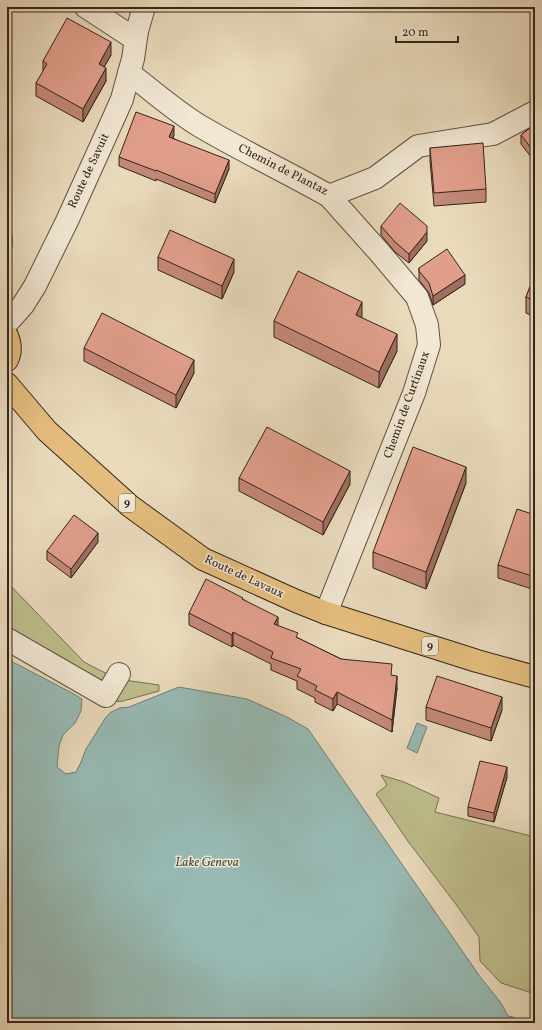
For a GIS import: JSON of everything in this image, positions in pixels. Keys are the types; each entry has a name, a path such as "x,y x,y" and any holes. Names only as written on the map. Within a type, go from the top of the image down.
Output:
{"main road":[{"path":"7,336 10,347 7,360"},
{"name":"Route de Lavaux","path":"7,384 47,431 130,506 203,559 326,613 477,661 535,677"}],"street":[{"path":"86,7 135,39"},
{"name":"Route de Savuit","path":"7,324 23,305 54,247 122,99 133,60 138,24 144,7"},
{"name":"Chemin de Plantaz","path":"129,73 166,103 200,126 329,196 374,178 418,146 493,134 535,112"},
{"name":"Chemin de Curtinaux","path":"326,613 414,393 429,345 428,325 417,297 329,196"},
{"path":"7,639 106,696 119,674"}],"shaded area":[{"path":"7,582 84,662 117,679 159,685 159,691 123,701 110,702 7,643"},
{"path":"381,775 404,782 439,798 435,812 535,837 535,994 501,983 480,961 479,937 407,840 376,794 387,785"}],"water":[{"name":"Lake Geneva","path":"7,659 82,699 81,711 75,723 63,735 59,746 57,767 66,774 76,772 86,749 106,717 111,712 120,708 129,707 179,687 247,699 287,717 308,729 481,978 501,1003 508,1016 513,1017 520,1022 7,1023"},
{"path":"417,723 427,727 417,753 407,748"}],"building":[{"path":"67,18 111,42 99,64 106,68 83,109 36,83 47,64 43,61"},
{"path":"136,112 174,126 169,137 229,160 215,194 119,157"},
{"path":"535,124 535,153 521,135"},
{"path":"483,143 486,189 434,193 430,148"},
{"path":"7,203 12,238 7,239"},
{"path":"400,203 427,226 427,232 409,254 395,242 381,226"},
{"path":"170,230 234,259 222,286 158,257"},
{"path":"447,249 465,275 433,296 429,283 419,271 419,268"},
{"path":"298,271 362,302 356,315 397,334 379,372 274,321"},
{"path":"535,274 535,301 526,297"},
{"path":"102,313 194,360 176,395 84,348"},
{"path":"267,427 350,471 323,522 239,478"},
{"path":"413,447 466,467 426,572 373,552"},
{"path":"517,509 535,515 535,577 498,565"},
{"path":"74,515 98,533 71,569 47,551"},
{"path":"206,579 278,617 274,624 298,633 296,637 341,659 392,664 391,675 397,676 392,720 337,692 333,699 315,690 317,686 297,676 301,669 271,658 273,652 233,632 232,635 189,613"},
{"path":"437,676 502,697 491,728 426,707"},
{"path":"480,761 507,767 494,813 468,807"}]}
